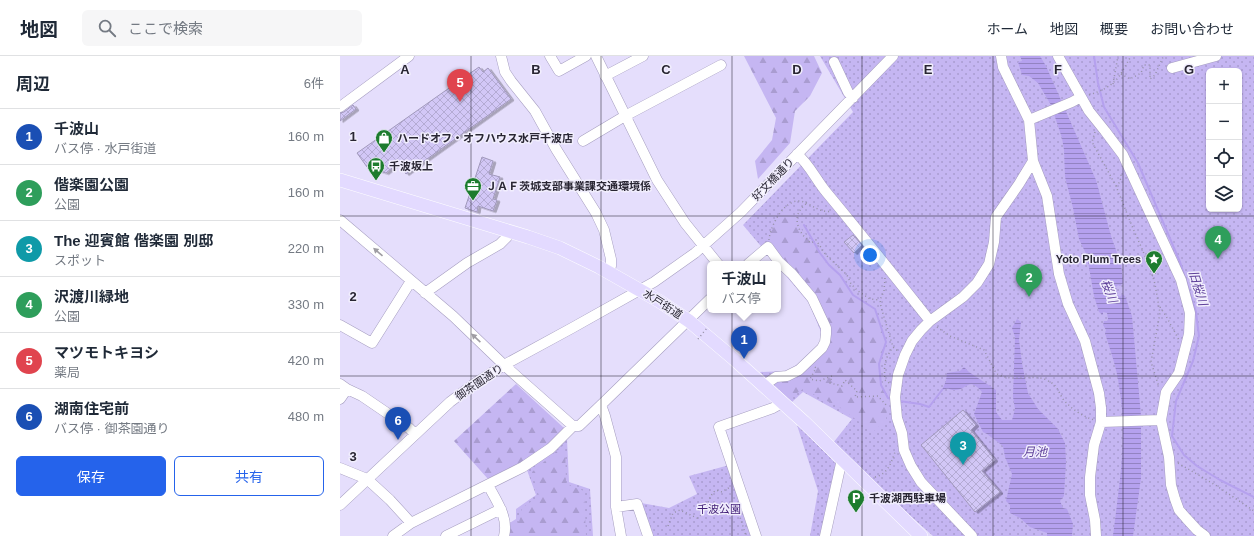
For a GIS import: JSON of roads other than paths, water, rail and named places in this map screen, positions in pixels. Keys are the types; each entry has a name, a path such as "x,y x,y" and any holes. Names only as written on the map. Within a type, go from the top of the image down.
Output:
{"main road":[{"name":"水戸街道","path":"340,180 560,248 608,272 666,305 734,359 921,536"}],"street":[{"path":"340,107 408,56"},
{"path":"501,56 505,72 510,81 535,111 556,149 596,213 604,230 610,259 611,266 608,272"},
{"path":"550,56 559,71 586,56"},
{"path":"596,56 665,194 703,247 715,261"},
{"path":"605,76 643,56"},
{"name":"好文橋通り","path":"641,290 703,247 741,212 893,56"},
{"path":"1001,56 1003,67 1029,120 1033,161 1047,196 1059,274 1068,304 1084,341 1099,393 1105,422 1094,445 1090,477 1090,495 1095,520 1096,536"},
{"path":"1058,56 1077,100 1099,123 1124,157 1181,280 1190,312 1189,334 1179,373 1166,392 1164,402 1156,420 1168,457 1171,485 1179,510 1197,530 1205,536"},
{"path":"1172,68 1216,56"},
{"path":"834,62 848,92 853,98"},
{"path":"583,141 625,116 721,65"},
{"path":"1029,120 1077,100"},
{"path":"797,154 805,160 822,187 930,321"},
{"path":"972,536 920,482 911,466 904,450 902,433 897,418 896,401 898,374 912,341 930,321 977,283 989,264 994,242 996,217 1033,161"},
{"path":"340,220 453,316 504,365 573,426 579,426 707,302"},
{"path":"425,292 467,263 500,244 507,237 507,231"},
{"path":"752,261 768,247 778,261"},
{"path":"763,386 776,377 787,376 799,370 810,361 822,348 825,342 826,328 812,298 792,274 781,264"},
{"path":"340,325 372,343 411,281"},
{"name":"御茶園通り","path":"340,505 450,402 474,384 504,365 641,290"},
{"path":"340,398 344,387 362,396 409,428 415,434"},
{"path":"756,536 719,428 773,408 782,403"},
{"path":"601,405 616,457 616,507 621,536"},
{"path":"1105,422 1156,420"},
{"path":"392,536 411,523 523,467 551,448 573,426"},
{"path":"825,536 842,460"},
{"path":"340,468 367,479 390,500 411,523"},
{"path":"488,485 501,509 506,528 504,536"},
{"path":"616,507 637,504 648,536"},
{"path":"446,536 501,509"}],"water":[{"name":"桜川","path":"1020,56 1040,56 1046,66 1096,180 1111,236 1121,264 1123,283 1116,287 1120,297 1122,294 1125,296 1132,316 1141,416 1141,478 1133,536 1113,536 1122,461 1123,424 1118,379 1105,333 1106,330 1103,325 1104,321 1107,321 1108,319 1107,313 1103,312 1103,315 1099,312 1094,296 1087,256 1079,239 1065,177 1062,138 1051,105 1038,83 1029,76 1022,75 1018,62 1022,61"},
{"name":"月池","path":"1017,319 1021,322 1019,340 1028,393 1038,409 1058,429 1065,443 1066,462 1064,496 1060,501 1063,508 1067,509 1073,524 1072,536 1047,536 1047,533 1030,527 1020,518 1010,513 1010,505 1006,501 1012,474 1005,457 1003,446 983,432 974,414 982,392 971,384 959,389 942,390 946,381 947,373 960,371 964,367 996,390 996,412 1002,420 1012,420 1015,409 1013,397 1015,337 1012,328"}],"waterway":[{"name":"旧桜川","path":"1094,56 1098,83 1104,107 1138,163 1180,262 1196,312 1199,336 1193,361 1176,401 1172,436 1184,455 1197,466 1220,480 1254,497"},
{"path":"804,225 820,253 829,265 840,275 853,295 875,309 886,342 879,364 881,385 888,398 892,399"},
{"path":"899,401 929,407 942,390"}],"place":[{"name":"マツモトキヨシ","path":"460,102"},
{"name":"ハードオフ・オフハウス水戸千波店","path":"384,153"},
{"name":"千波坂上","path":"376,181"},
{"name":"ＪＡＦ茨城支部事業課交通環境係","path":"473,201"},
{"name":"沢渡川緑地","path":"1218,259"},
{"name":"Yoto Plum Trees","path":"1154,274"},
{"name":"偕楽園公園","path":"1029,297"},
{"name":"千波山","path":"744,359"},
{"name":"湖南住宅前","path":"398,440"},
{"name":"The 迎賓館 偕楽園 別邸","path":"963,465"},
{"name":"千波湖西駐車場","path":"856,513"}],"park label":[{"name":"千波公園","path":"719,509"}]}
